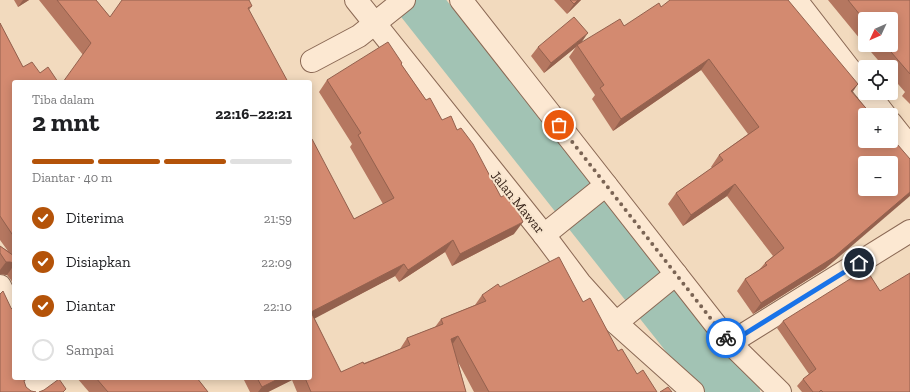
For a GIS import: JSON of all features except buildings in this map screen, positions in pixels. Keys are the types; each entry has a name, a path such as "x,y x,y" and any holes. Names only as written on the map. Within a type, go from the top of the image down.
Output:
{"street":[{"name":"Jalan Mawar","path":"356,0 377,22 548,232 580,283 693,392"},
{"path":"312,62 359,36 404,0"},
{"path":"796,0 858,80"},
{"path":"466,2 599,191 670,278 730,343 780,392"},
{"path":"873,100 880,108"},
{"path":"898,132 910,148"},
{"path":"548,232 599,191"},
{"path":"730,343 910,231"},
{"path":"620,320 670,278"},
{"path":"0,286 12,310"},
{"path":"28,392 44,380"},
{"path":"48,380 55,392"}],"waterway":[{"path":"417,0 702,360 737,392"}],"way so far":[{"path":"559,125 726,338"}],"route":[{"path":"726,338 730,343 859,263"}]}
